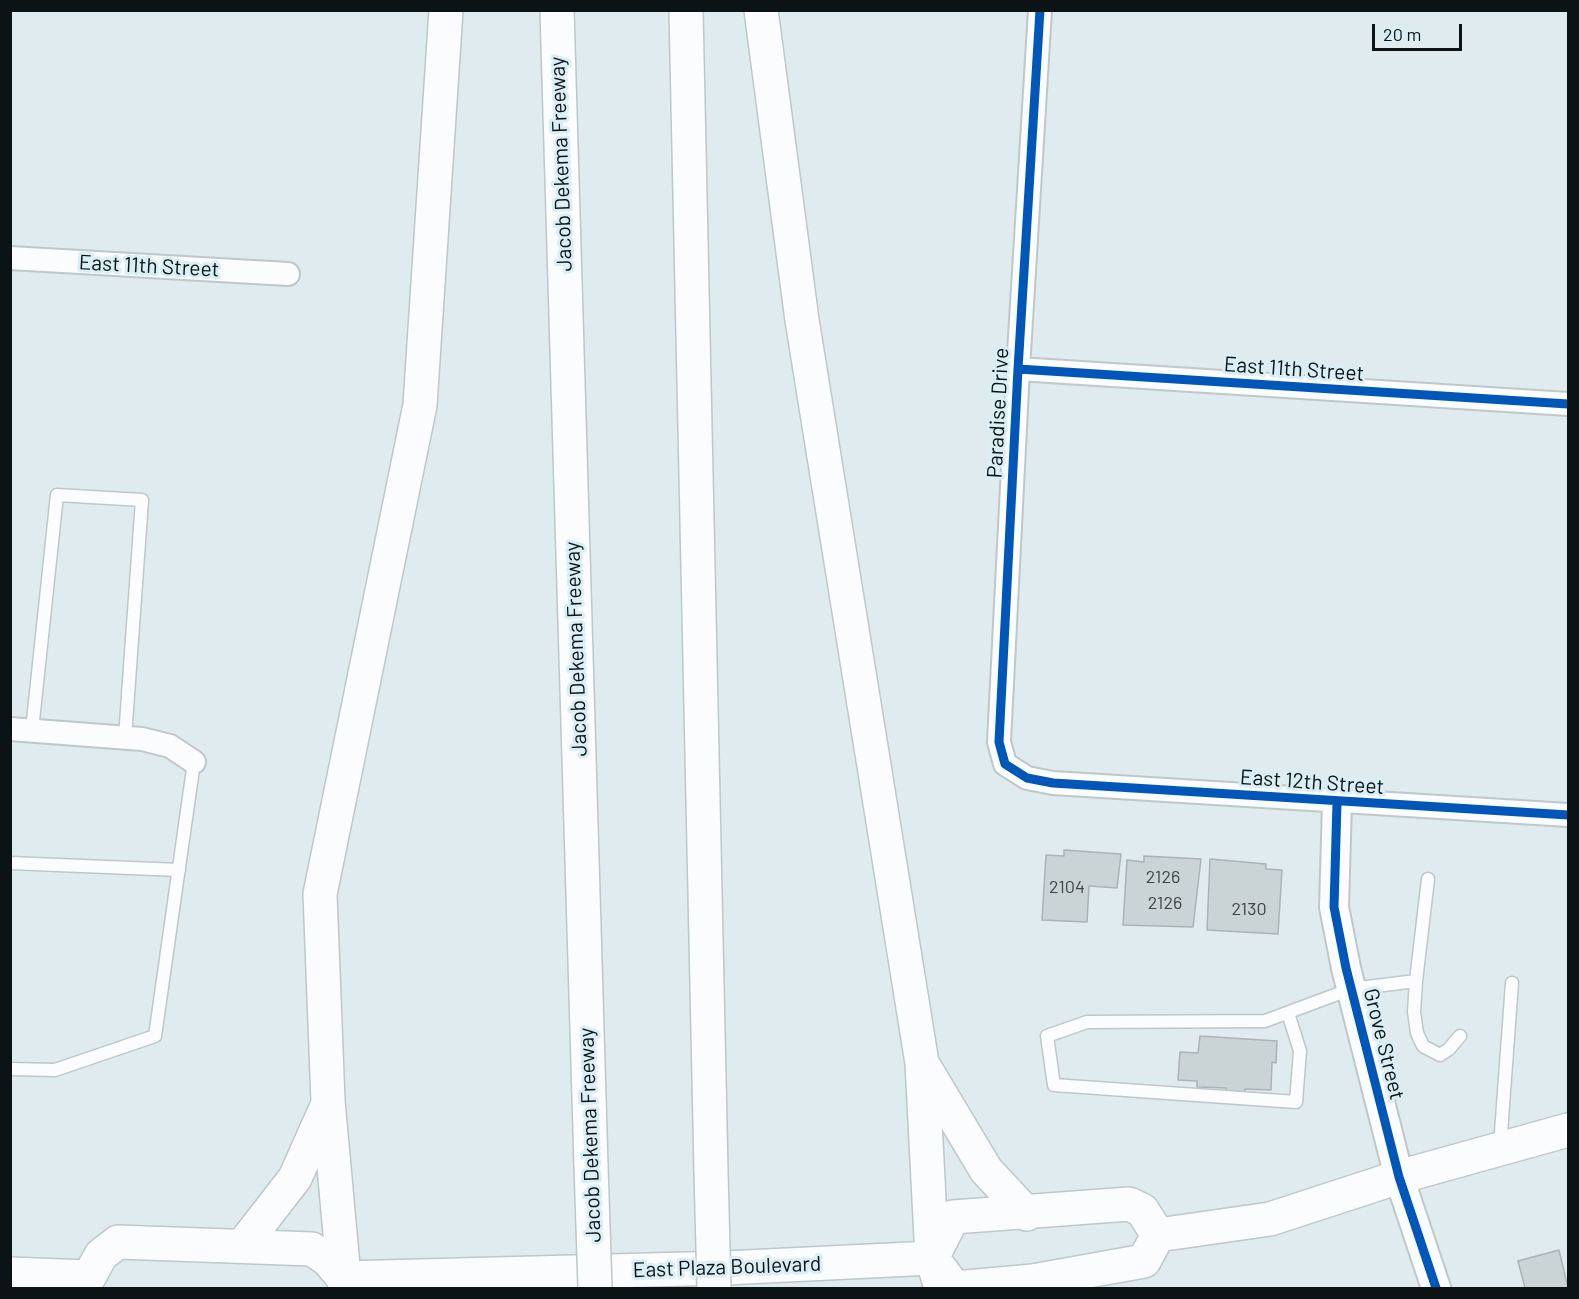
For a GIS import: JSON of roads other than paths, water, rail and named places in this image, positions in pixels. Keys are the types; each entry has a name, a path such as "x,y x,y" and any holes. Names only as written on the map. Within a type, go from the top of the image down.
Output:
{"main road":[{"path":"342,1285 328,1101 320,894 420,405 446,10"},
{"name":"Jacob Dekema Freeway","path":"557,10 595,1288"},
{"path":"686,10 714,1288"},
{"path":"761,10 802,320 922,1063 932,1258 941,1288"},
{"path":"922,1063 986,1170 1027,1214"},
{"path":"243,1245 295,1178 328,1101"},
{"path":"1158,1235 1270,1219 1399,1177 1569,1130"},
{"path":"932,1258 953,1217 1027,1214 1129,1204 1142,1210 1158,1235"},
{"path":"932,1258 955,1288 1030,1285 1144,1261 1158,1235"},
{"path":"10,1274 93,1283 101,1255 118,1242 243,1245 312,1249 328,1260 342,1285"},
{"name":"East Plaza Boulevard","path":"342,1285 932,1258"}],"street":[{"name":"Paradise Drive","path":"1040,10 1018,369 999,742 1005,764 1027,778 1053,783"},
{"name":"East 11th Street","path":"10,258 288,273"},
{"name":"East 11th Street","path":"1018,369 1569,404"},
{"path":"22,730 125,737 170,746 194,762"},
{"name":"East 12th Street","path":"1053,783 1337,803 1569,815"},
{"name":"Grove Street","path":"1337,803 1334,907 1351,989 1399,1177 1436,1288"}],"lane":[{"path":"22,730 57,495 142,500 125,737"},
{"path":"10,1070 55,1070 155,1036 194,762"},
{"path":"10,863 178,870"},
{"path":"1428,879 1416,981 1414,1012 1417,1033 1423,1046 1440,1055 1449,1049 1460,1036"},
{"path":"1288,1013 1300,1051 1296,1102 1054,1085 1047,1036 1087,1022 1265,1022 1288,1013 1351,989 1416,981"},
{"path":"1500,1149 1512,983"}]}
